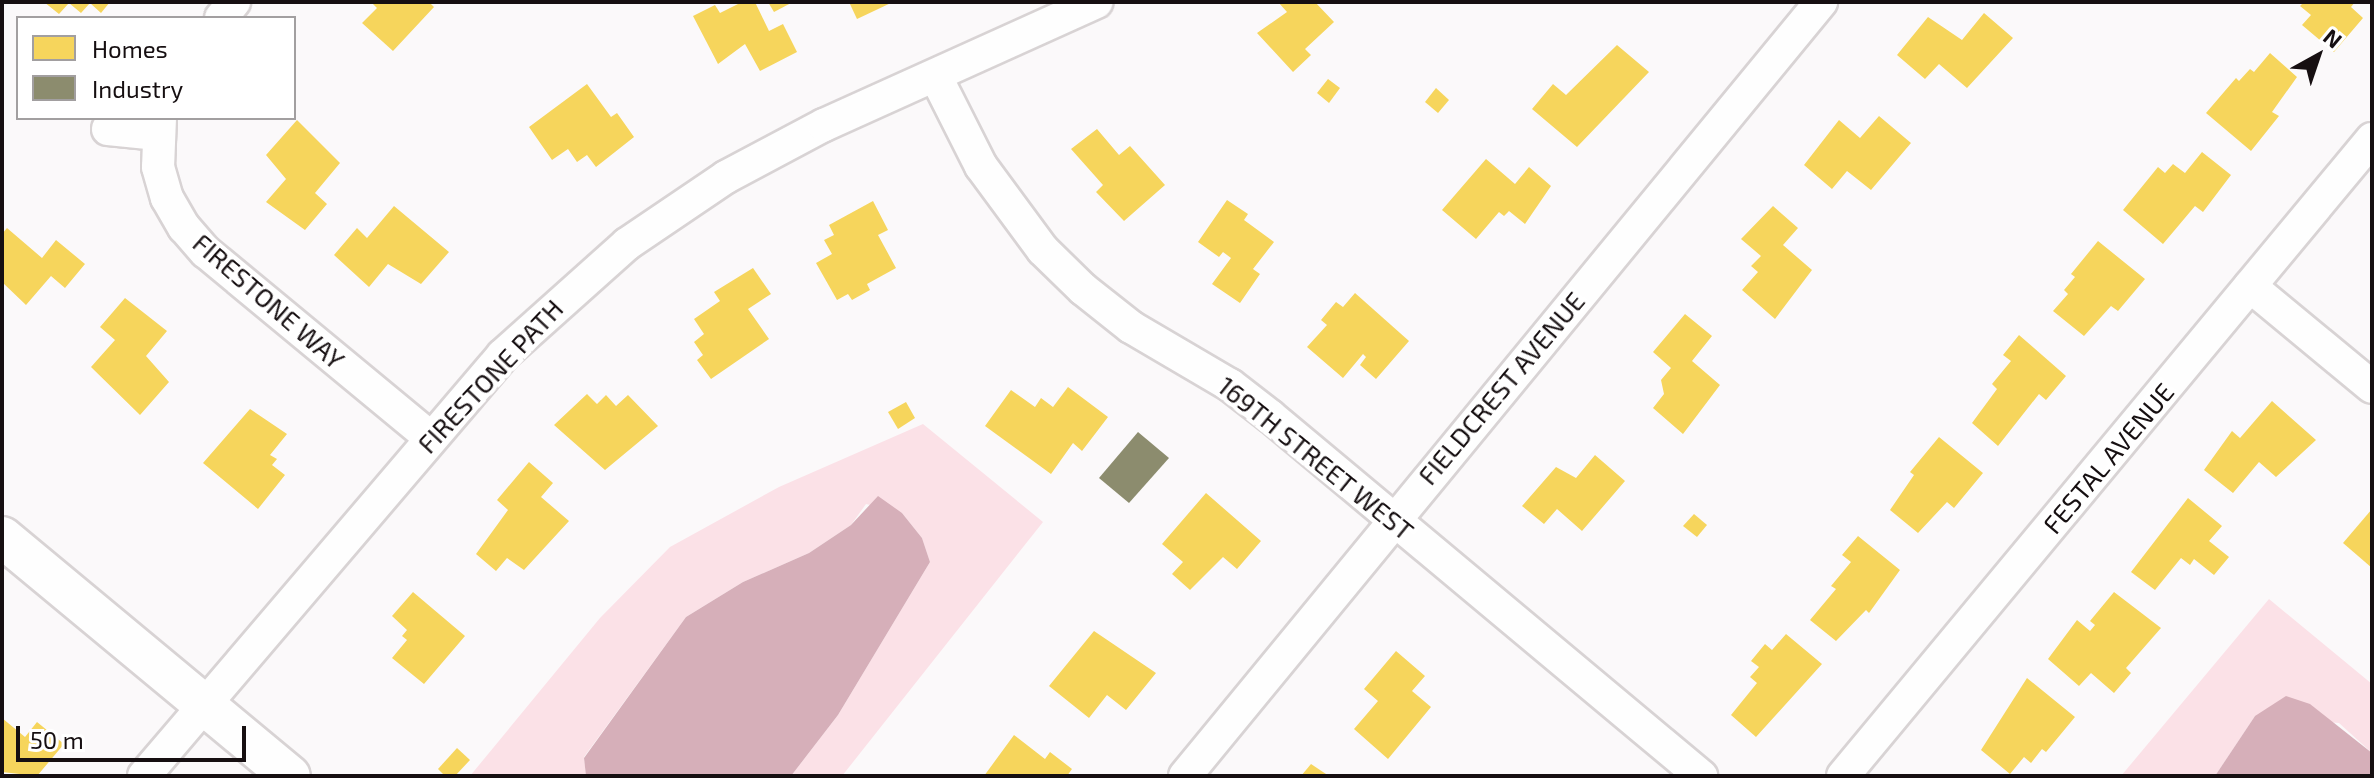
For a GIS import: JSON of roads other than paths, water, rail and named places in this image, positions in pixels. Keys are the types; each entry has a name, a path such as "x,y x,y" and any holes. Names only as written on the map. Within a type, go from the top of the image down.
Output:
{"street":[{"name":"FIRESTONE PATH","path":"144,776 431,438 529,328 627,244 726,177 824,125 1097,2"},
{"name":"FIELDCREST AVENUE","path":"1185,776 1393,519 1821,2"},
{"name":"169TH STREET WEST","path":"936,77 981,166 1043,250 1073,280 1131,327 1230,385 1701,776"},
{"name":"FIRESTONE WAY","path":"108,129 159,126 158,167 167,198 191,235 431,438"},
{"name":"FESTAL AVENUE","path":"1843,776 2372,139"},
{"path":"2250,286 2372,387"},
{"path":"2,537 290,776"}]}
